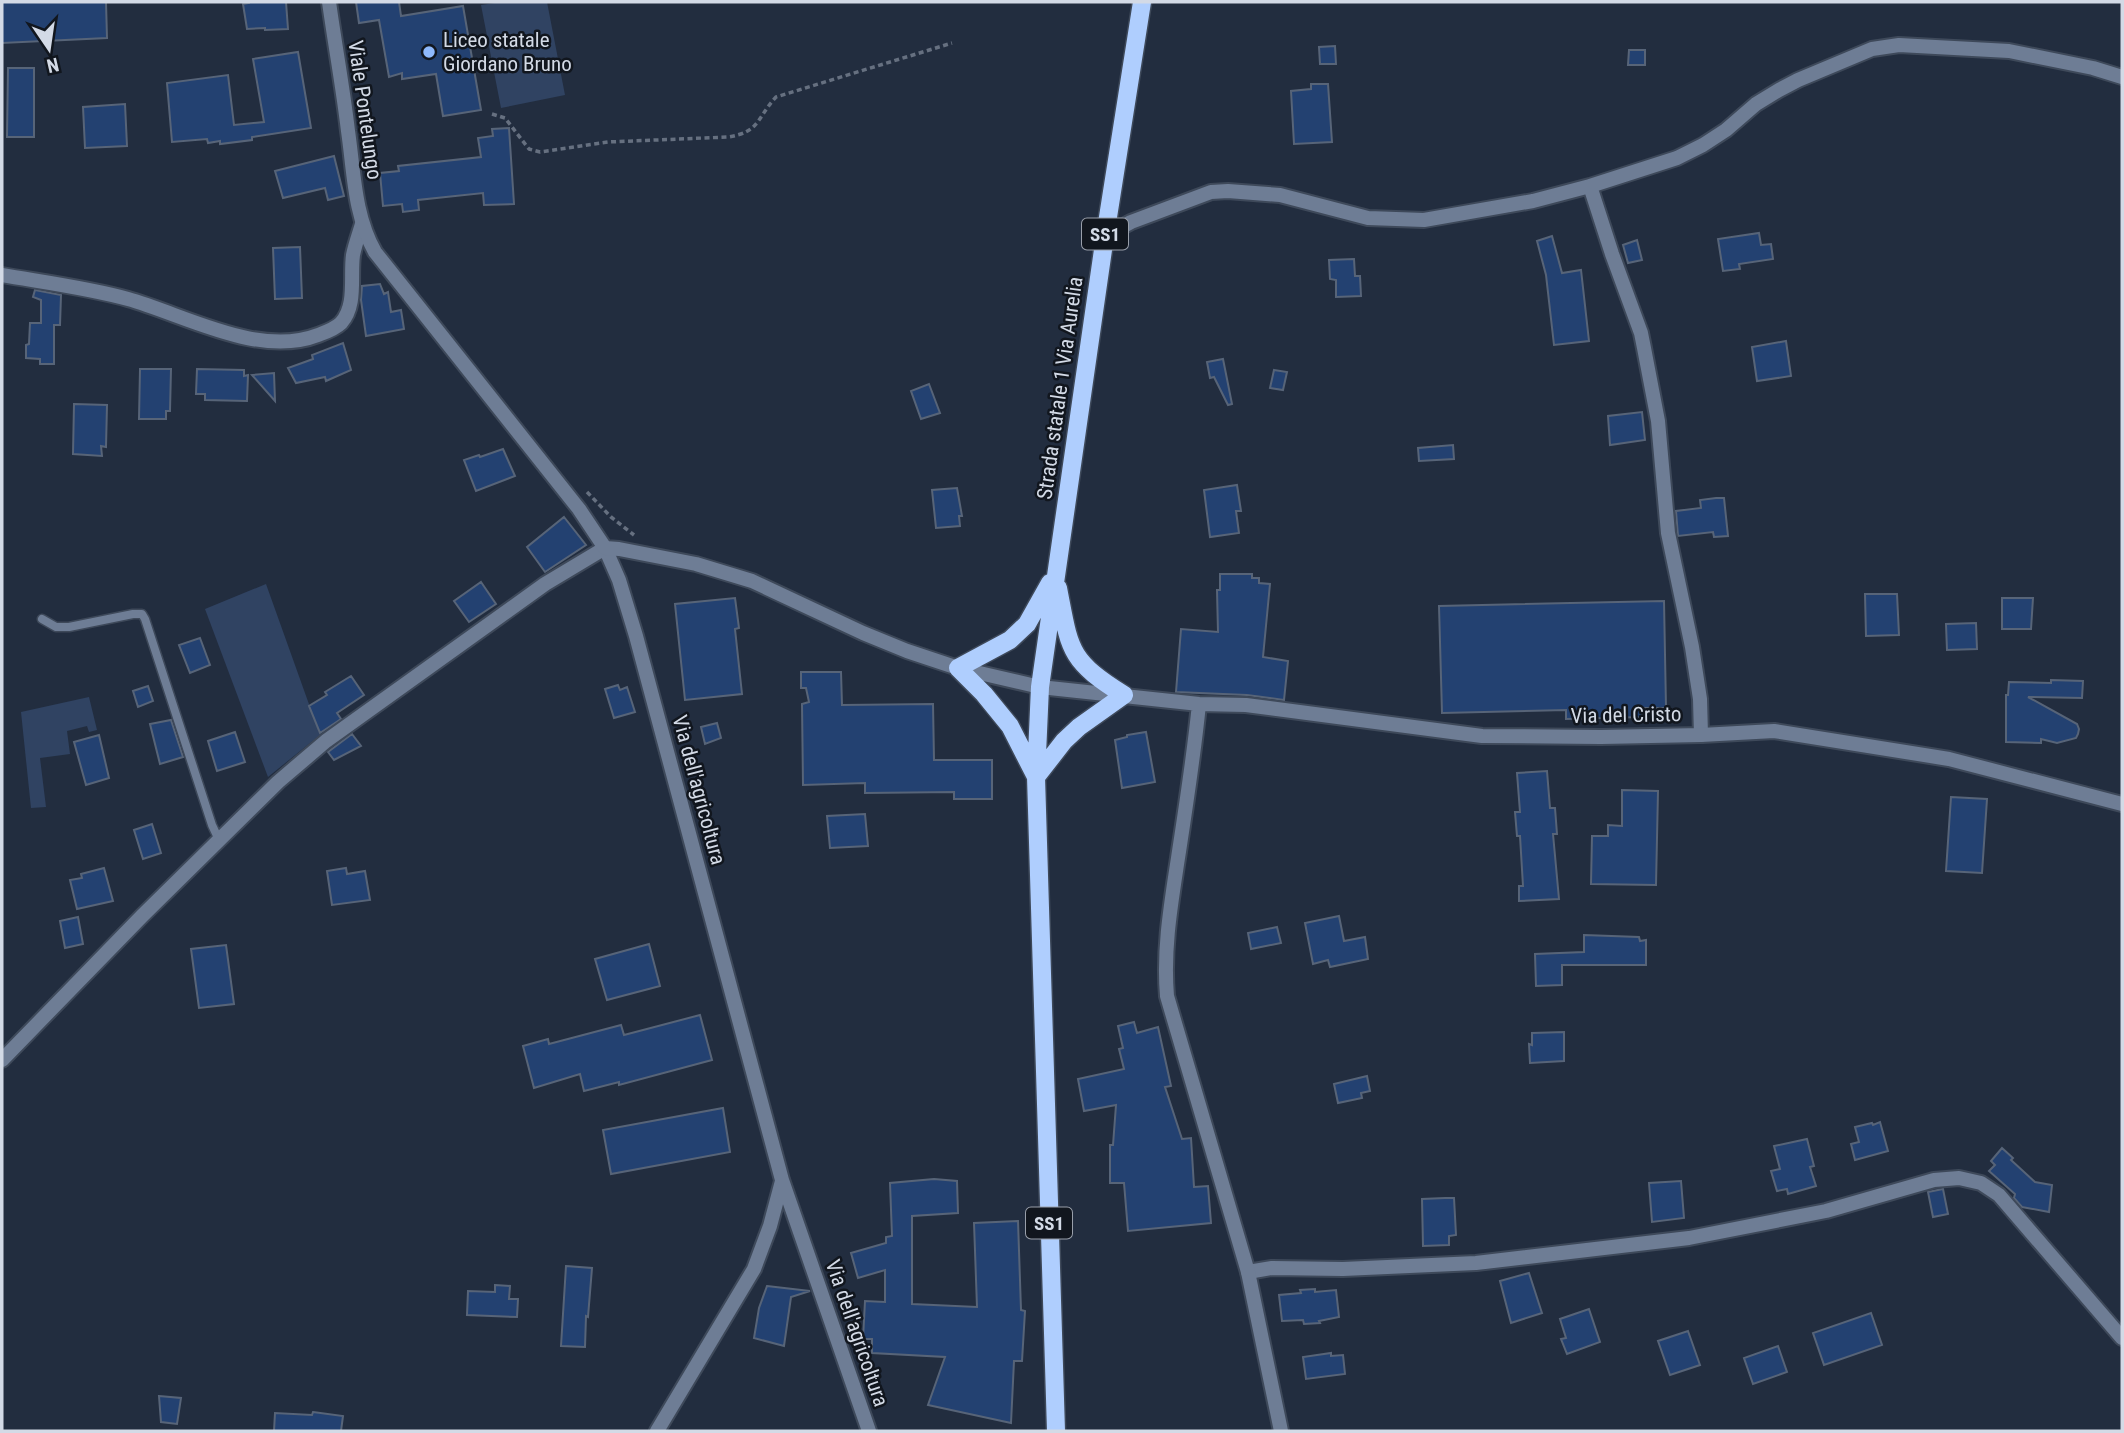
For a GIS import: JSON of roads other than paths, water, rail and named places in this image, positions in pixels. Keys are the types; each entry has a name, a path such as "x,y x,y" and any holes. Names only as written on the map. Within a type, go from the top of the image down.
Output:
{"main road":[{"name":"Strada statale 1 Via Aurelia","path":"1056,574 1142,2"},
{"path":"1056,574 1074,654 1096,678 1124,695 1079,726 1037,777 1010,726 958,667 1010,640 1027,624 1056,574"},
{"name":"SS1","path":"1056,574 1040,687 1037,777 1056,1431"}],"street":[{"name":"Viale Pontelungo","path":"329,2 362,225"},
{"path":"1105,236 1131,222 1211,192 1280,195 1368,218 1424,219 1498,208 1590,186 1677,158 1726,130 1756,104 1779,90 1872,49 1899,45 2009,51 2093,68 2122,77"},
{"path":"1590,186 1642,333 1658,421 1668,533 1700,699 1701,735"},
{"path":"2,275 126,298 242,338 270,342 309,339 332,330 342,322 348,312 351,302 353,255 362,225"},
{"name":"Via dell'agricoltura","path":"362,225 375,252 579,509 605,548 619,580 782,1180 869,1431"},
{"path":"2,1060 270,789 326,741 545,584 605,548"},
{"name":"Via del Cristo","path":"605,548 619,548 696,564 752,581 907,651 958,667 1040,687 1199,704 1246,705 1482,736 1774,732 1950,759 2122,804"},
{"path":"1199,704 1166,938 1167,996 1248,1272 1281,1431"},
{"path":"1248,1272 1272,1268 1343,1269 1476,1263 1689,1238 1826,1211 1934,1180 1959,1178 1981,1183 1999,1195 2122,1338"},
{"path":"657,1431 754,1269 770,1226 782,1180"}],"lane":[{"path":"42,619 56,627 69,627 142,614 219,840"}],"place":[{"name":"Liceo statale Giordano Bruno","path":"429,52"}]}
